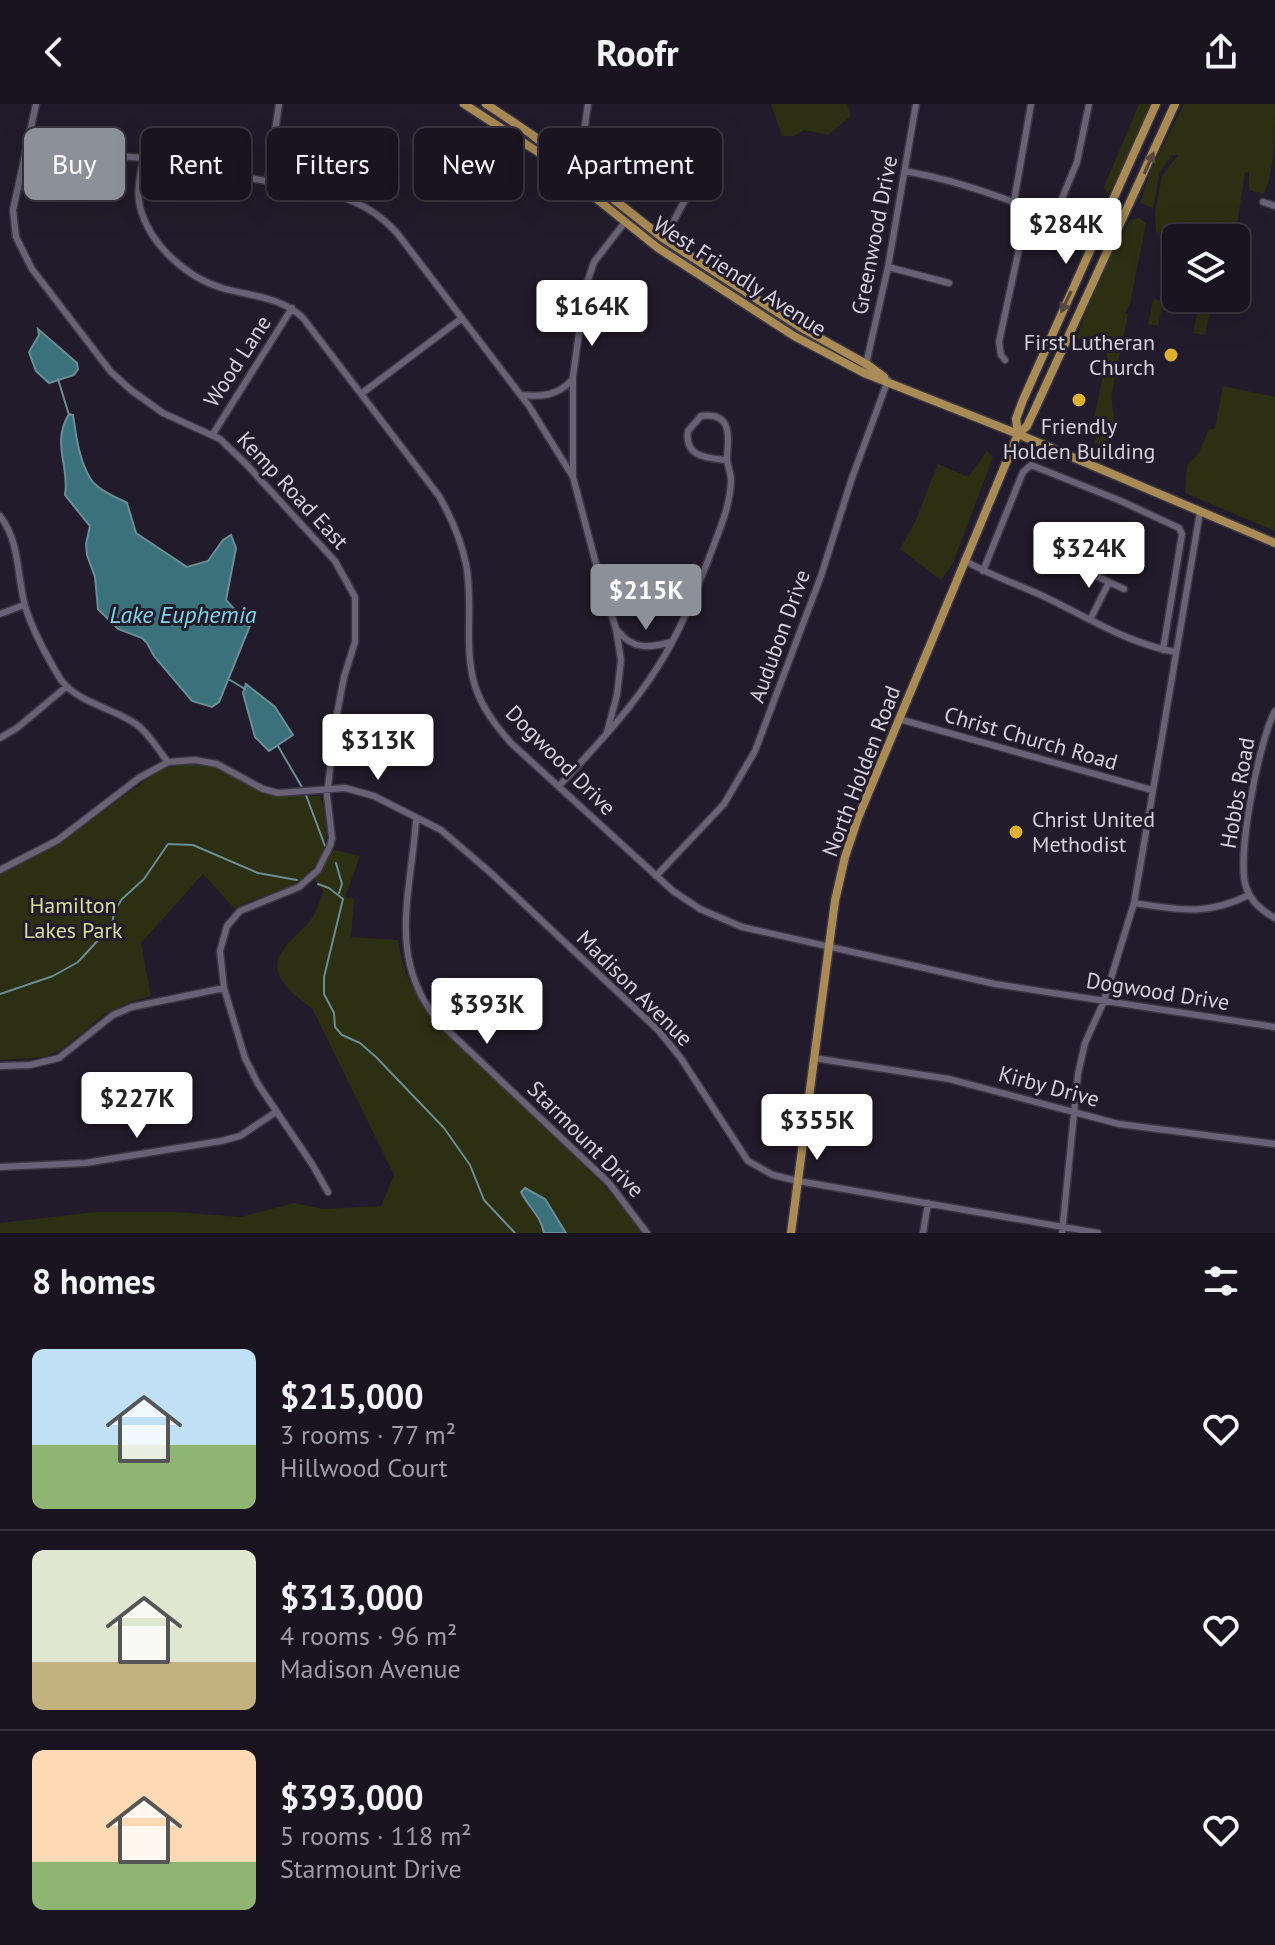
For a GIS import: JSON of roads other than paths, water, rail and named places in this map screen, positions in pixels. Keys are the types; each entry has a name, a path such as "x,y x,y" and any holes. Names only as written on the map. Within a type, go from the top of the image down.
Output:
{"main road":[{"name":"West Friendly Avenue","path":"464,104 539,154"},
{"name":"West Friendly Avenue","path":"486,104 539,140"},
{"name":"North Holden Road","path":"1018,434 1016,419 1023,400 1156,104"},
{"name":"North Holden Road","path":"791,1233 837,889 858,818 1018,434 1027,426 1175,104"},
{"name":"West Friendly Avenue","path":"598,200 683,265 782,328 888,380 1275,543"},
{"name":"West Friendly Avenue","path":"615,200 664,239 866,369"}],"street":[{"name":"Kemp Road East","path":"31,128 36,104"},
{"path":"276,128 279,104"},
{"path":"585,128 588,104"},
{"name":"Greenwood Drive","path":"866,369 888,267 916,104"},
{"path":"1014,201 1031,104"},
{"path":"1054,218 1077,162 1089,104"},
{"name":"Kemp Road East","path":"24,160 13,210 16,237 32,269 111,372 163,413 213,434 246,464 335,561 355,597 355,642 339,705 328,788 332,838 328,852 318,870 299,887 250,906 232,920 221,941 224,988 245,1058 328,1192"},
{"path":"905,171 961,183 1014,201 1097,237"},
{"path":"141,175 140,208 154,238 187,271 209,283 292,308"},
{"path":"351,200 382,217 398,233 521,395 573,477"},
{"path":"664,239 685,200"},
{"path":"1263,202 1275,206"},
{"path":"1005,360 999,342 1028,207"},
{"path":"607,732 617,695 621,660 616,629 573,477 573,379 585,289 594,262 625,222"},
{"path":"888,267 949,283"},
{"name":"Wood Lane","path":"213,434 292,308"},
{"name":"Dogwood Drive","path":"292,308 439,496 451,518 466,565 472,672 483,706 511,743 673,891 723,920 761,933 995,984 1275,1027"},
{"path":"361,394 462,318"},
{"path":"521,395 550,395 565,388 573,379"},
{"name":"Audubon Drive","path":"656,876 724,804 755,751 821,576 888,380"},
{"path":"559,786 634,701 671,642 688,611 722,523 731,482 726,460 729,443 727,428 718,418 701,416 688,431 688,445 696,455 726,460"},
{"path":"983,571 1023,472 1031,465 1121,501 1179,528 1182,534 1163,650"},
{"path":"1063,1230 1073,1111 1085,1043 1104,1001 1134,903 1200,512"},
{"path":"0,516 12,539 24,605 66,687 140,726 168,762"},
{"path":"964,560 1128,639 1175,652"},
{"path":"1072,565 1124,589"},
{"path":"1090,620 1109,582"},
{"path":"0,614 24,605"},
{"path":"616,629 625,640 640,647 671,642"},
{"path":"0,738 17,728 66,687"},
{"name":"Hobbs Road","path":"1249,895 1243,878 1243,861 1259,756 1275,711"},
{"name":"Christ Church Road","path":"899,719 1152,790"},
{"path":"0,870 58,840 139,778 168,762 195,760 217,764 263,789 278,793 294,794 328,788"},
{"name":"Madison Avenue","path":"328,788 367,793 441,830 658,1030 697,1082 748,1161 773,1175 798,1181 1063,1230 1098,1233"},
{"name":"Starmount Drive","path":"416,820 406,952 412,977 425,1005 440,1023 609,1183 647,1233"},
{"path":"1134,903 1200,911 1228,905 1249,895 1275,918"},
{"path":"0,1066 30,1065 59,1058 113,1015 132,1007 224,988"},
{"name":"Kirby Drive","path":"814,1058 949,1079 1119,1124 1275,1144"},
{"path":"0,1167 85,1163 221,1141 240,1136 276,1112"},
{"path":"923,1233 928,1203"}],"water":[{"path":"38,329 77,363 78,369 74,375 49,383 36,371 29,352 39,335"},
{"name":"Lake Euphemia","path":"69,414 73,415 86,471 102,490 127,503 136,533 187,567 208,561 223,540 231,535 236,548 226,600 237,612 247,615 251,623 219,702 212,707 192,701 142,638 118,629 98,609 95,577 87,555 90,526 65,495 61,435"},
{"path":"246,684 275,707 293,735 269,751 255,737 243,693"},
{"path":"525,1188 545,1199 566,1233 544,1233 521,1192"}],"waterway":[{"path":"58,379 69,415"},
{"path":"230,680 245,689"},
{"path":"278,746 303,789"},
{"path":"306,795 325,846"},
{"path":"0,994 53,976 78,962 112,925 114,912 122,899 144,879 168,844 193,845 258,873 297,880"},
{"path":"336,863 342,884 339,893"},
{"path":"318,884 343,899 324,977 324,994 334,1013 335,1027 376,1057 444,1128 470,1165 484,1200 515,1233"}],"place":[{"name":"First Lutheran Church","path":"1171,355"},
{"name":"Friendly Holden Building","path":"1079,400"},
{"name":"Christ United Methodist","path":"1016,832"}],"park label":[{"name":"Hamilton Lakes Park","path":"73,918"}]}
